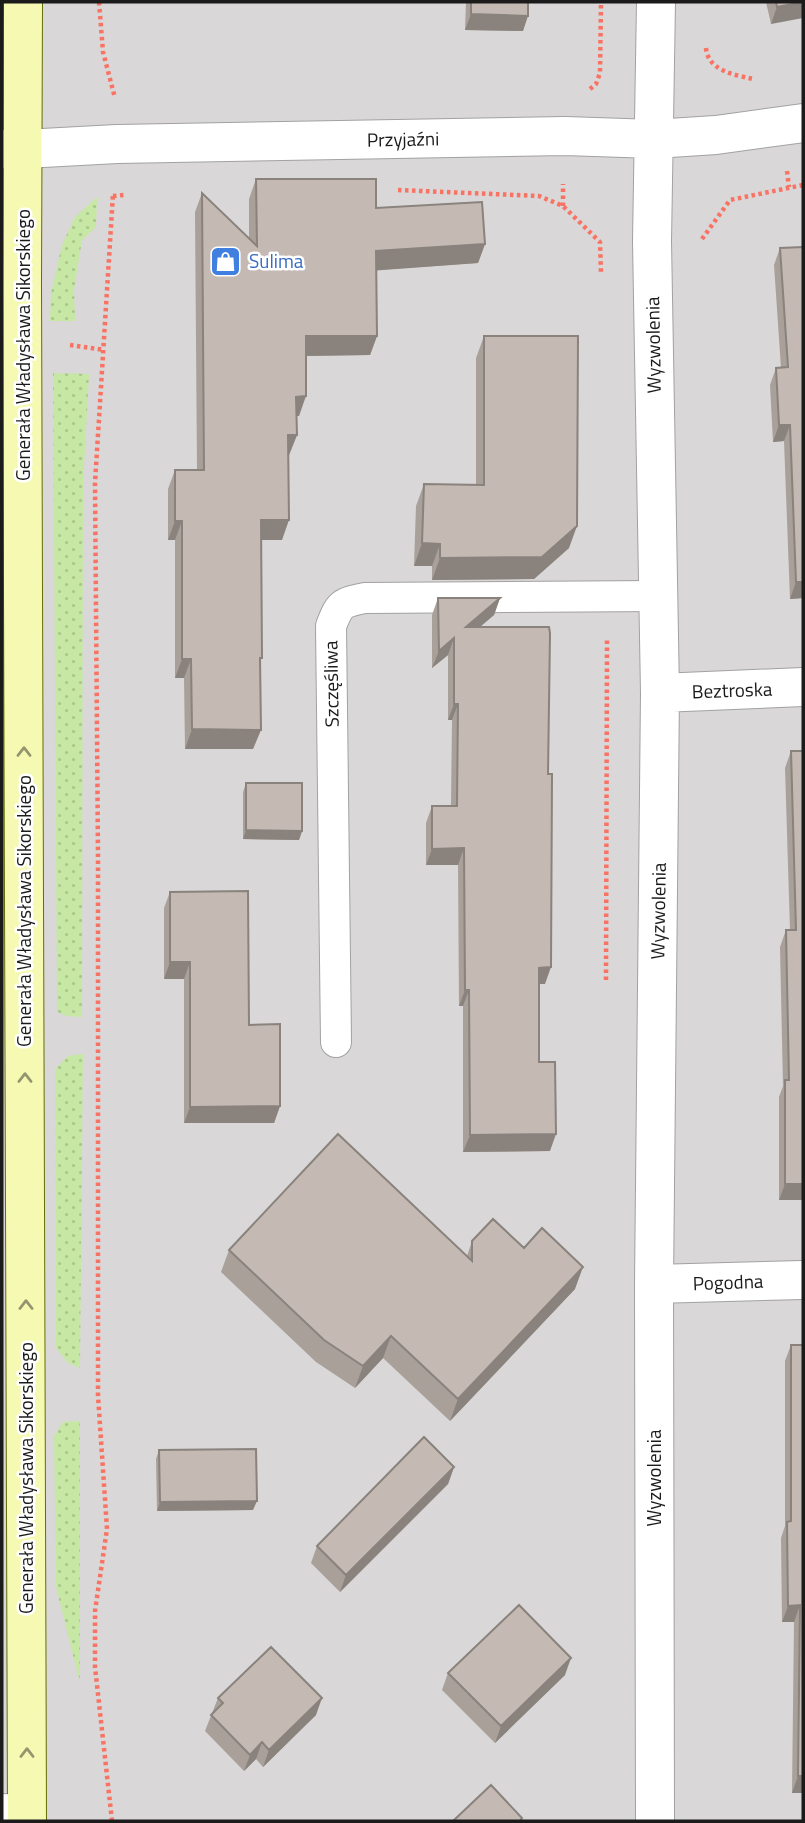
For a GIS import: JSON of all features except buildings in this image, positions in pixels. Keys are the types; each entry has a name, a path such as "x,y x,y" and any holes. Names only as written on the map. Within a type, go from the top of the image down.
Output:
{"main road":[{"name":"Generała Władysława Sikorskiego","path":"19,1814 22,298 13,149 23,2"}],"street":[{"name":"Wyzwolenia","path":"655,1821 653,1284 660,693 652,241 656,2"},
{"name":"Przyjaźni","path":"13,149 117,144 565,136 654,139 716,135 803,123"},
{"name":"Beztroska","path":"660,693 803,687"},
{"name":"Pogodna","path":"653,1284 803,1280"}],"lane":[{"name":"Szczęśliwa","path":"336,1042 331,626 337,611 345,602 365,598 658,596"}],"path":[{"path":"99,2 103,52 115,96 117,144 95,483 98,1396 107,1529 95,1611 95,1667 113,1821"},
{"path":"706,42 706,54 712,64 731,75 754,79"},
{"path":"388,190 539,196 563,206 600,242 602,278"},
{"path":"113,196 126,194"},
{"path":"606,987 607,597"}],"shaded area":[{"path":"2,2 803,2 803,1821 2,1821"}],"green space":[{"path":"97,197 96,227 82,240 74,290 75,321 50,321 51,293 62,245 75,217"},
{"path":"53,373 89,374 83,484 82,1017 57,1012"},
{"path":"83,1054 80,1368 68,1363 56,1348 55,1069 68,1056"},
{"path":"80,1421 80,1683 56,1587 54,1436 63,1422"}],"place":[{"name":"Sulima","path":"226,261"}]}
